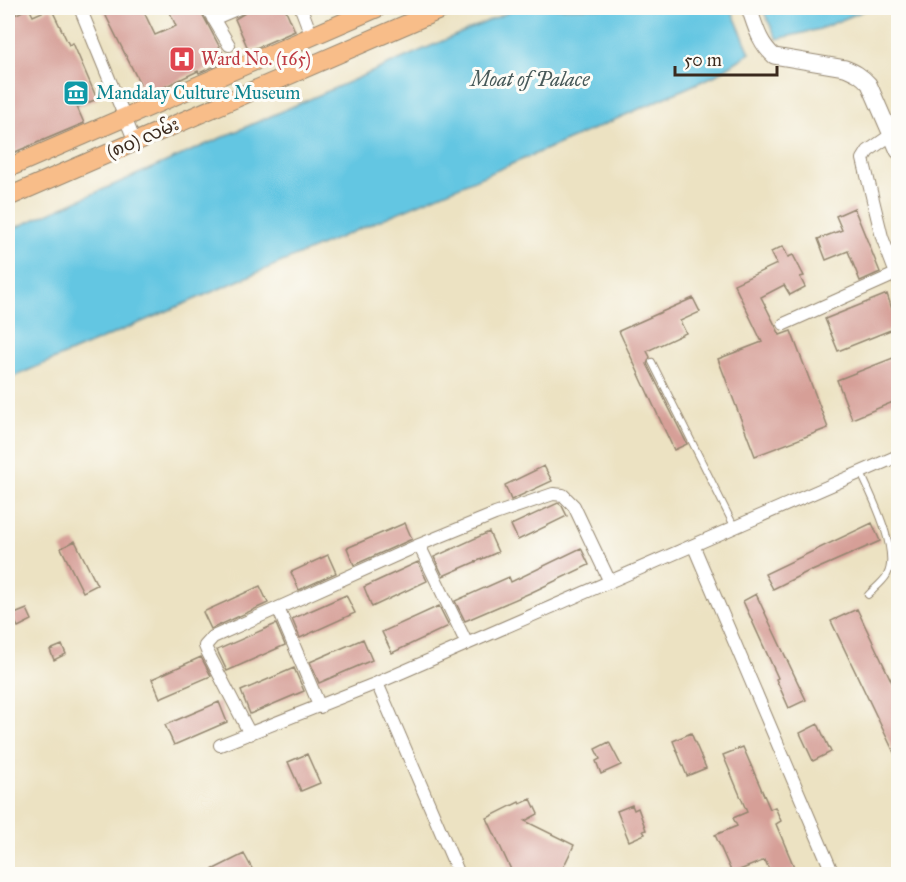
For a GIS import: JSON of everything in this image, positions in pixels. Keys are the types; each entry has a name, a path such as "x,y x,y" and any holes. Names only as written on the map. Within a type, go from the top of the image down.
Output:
{"main road":[{"name":"(၈၀) လမ်း","path":"8,168 377,8"},
{"name":"(၈၀) လမ်း","path":"8,197 444,8"}],"street":[{"path":"80,8 135,142"},
{"path":"229,45 210,13 239,8"},
{"path":"301,8 312,37"},
{"path":"749,8 765,49 774,56 845,68 863,77 869,84 895,141 868,151 863,159 882,237 898,275 784,324"},
{"path":"220,745 377,684 898,456"},
{"path":"250,734 205,646 213,637 419,545 543,497 553,494 563,495 574,506 610,582"},
{"path":"419,545 467,644"},
{"path":"694,547 833,874"},
{"path":"278,608 320,707"},
{"path":"377,684 459,874"}],"lane":[{"path":"652,362 735,528"},
{"path":"861,472 882,520 890,549 888,574 868,595"}],"water":[{"name":"Moat of Palace","path":"518,8 732,8 750,53 716,75 596,128 8,379 8,231"},
{"path":"762,8 870,8 820,29 777,39"}],"building":[{"path":"29,8 33,16 51,8 69,45 73,43 97,99 77,107 84,123 8,155 8,82 11,80 8,72 8,18"},
{"path":"102,8 142,8 155,35 176,26 168,8 199,8 227,61 199,73 198,71 139,99 134,88 140,84"},
{"path":"247,8 285,8 295,31 249,51 235,19 245,13"},
{"path":"854,208 880,272 860,281 848,251 826,260 818,239 842,230 836,216"},
{"path":"783,246 788,257 793,255 804,276 800,277 805,287 790,295 784,285 761,297 780,335 791,331 828,428 755,456 718,359 762,342 734,284 777,264 771,252"},
{"path":"887,294 898,327 838,351 825,319"},
{"path":"693,298 700,312 680,321 686,333 647,351 650,357 647,364 687,444 674,450 619,331"},
{"path":"898,356 898,400 852,419 837,380"},
{"path":"544,466 552,481 511,500 505,485"},
{"path":"558,503 567,516 518,540 511,525"},
{"path":"405,523 412,539 354,565 347,548"},
{"path":"872,523 880,541 773,589 765,574"},
{"path":"489,532 498,552 443,576 434,557"},
{"path":"75,541 97,585 83,592 61,548"},
{"path":"581,548 589,565 465,621 455,601 509,577 511,582"},
{"path":"328,555 336,573 299,590 291,572"},
{"path":"418,562 427,581 372,607 364,587"},
{"path":"260,586 268,603 211,629 203,612"},
{"path":"756,594 806,700 789,708 743,601"},
{"path":"346,595 355,613 300,638 292,619"},
{"path":"439,606 449,626 392,653 382,632"},
{"path":"27,609 32,620 18,627 12,615"},
{"path":"857,609 898,695 898,761 831,621"},
{"path":"276,624 285,645 227,671 217,650"},
{"path":"363,639 372,660 319,683 310,662"},
{"path":"62,645 66,654 54,660 50,650"},
{"path":"201,657 211,676 160,698 152,679"},
{"path":"294,668 304,691 250,714 241,691"},
{"path":"219,702 227,722 174,745 165,725"},
{"path":"818,724 831,752 813,761 800,733"},
{"path":"691,733 706,768 687,776 673,741"},
{"path":"609,742 621,765 601,774 596,761 600,759 595,749"},
{"path":"743,747 770,809 775,807 781,821 776,824 797,874 771,874 765,860 732,873 715,835 737,826 733,818 747,812 723,755"},
{"path":"307,754 320,783 301,791 288,762"},
{"path":"531,799 538,814 525,821 574,845 560,874 513,874 487,818 519,802 520,804"},
{"path":"632,805 634,810 638,808 646,830 643,831 645,834 629,841 617,811"},
{"path":"244,854 255,874 204,874"}],"place":[{"name":"Ward No. (165)","path":"182,59"},
{"name":"Mandalay Culture Museum","path":"76,93"}]}
